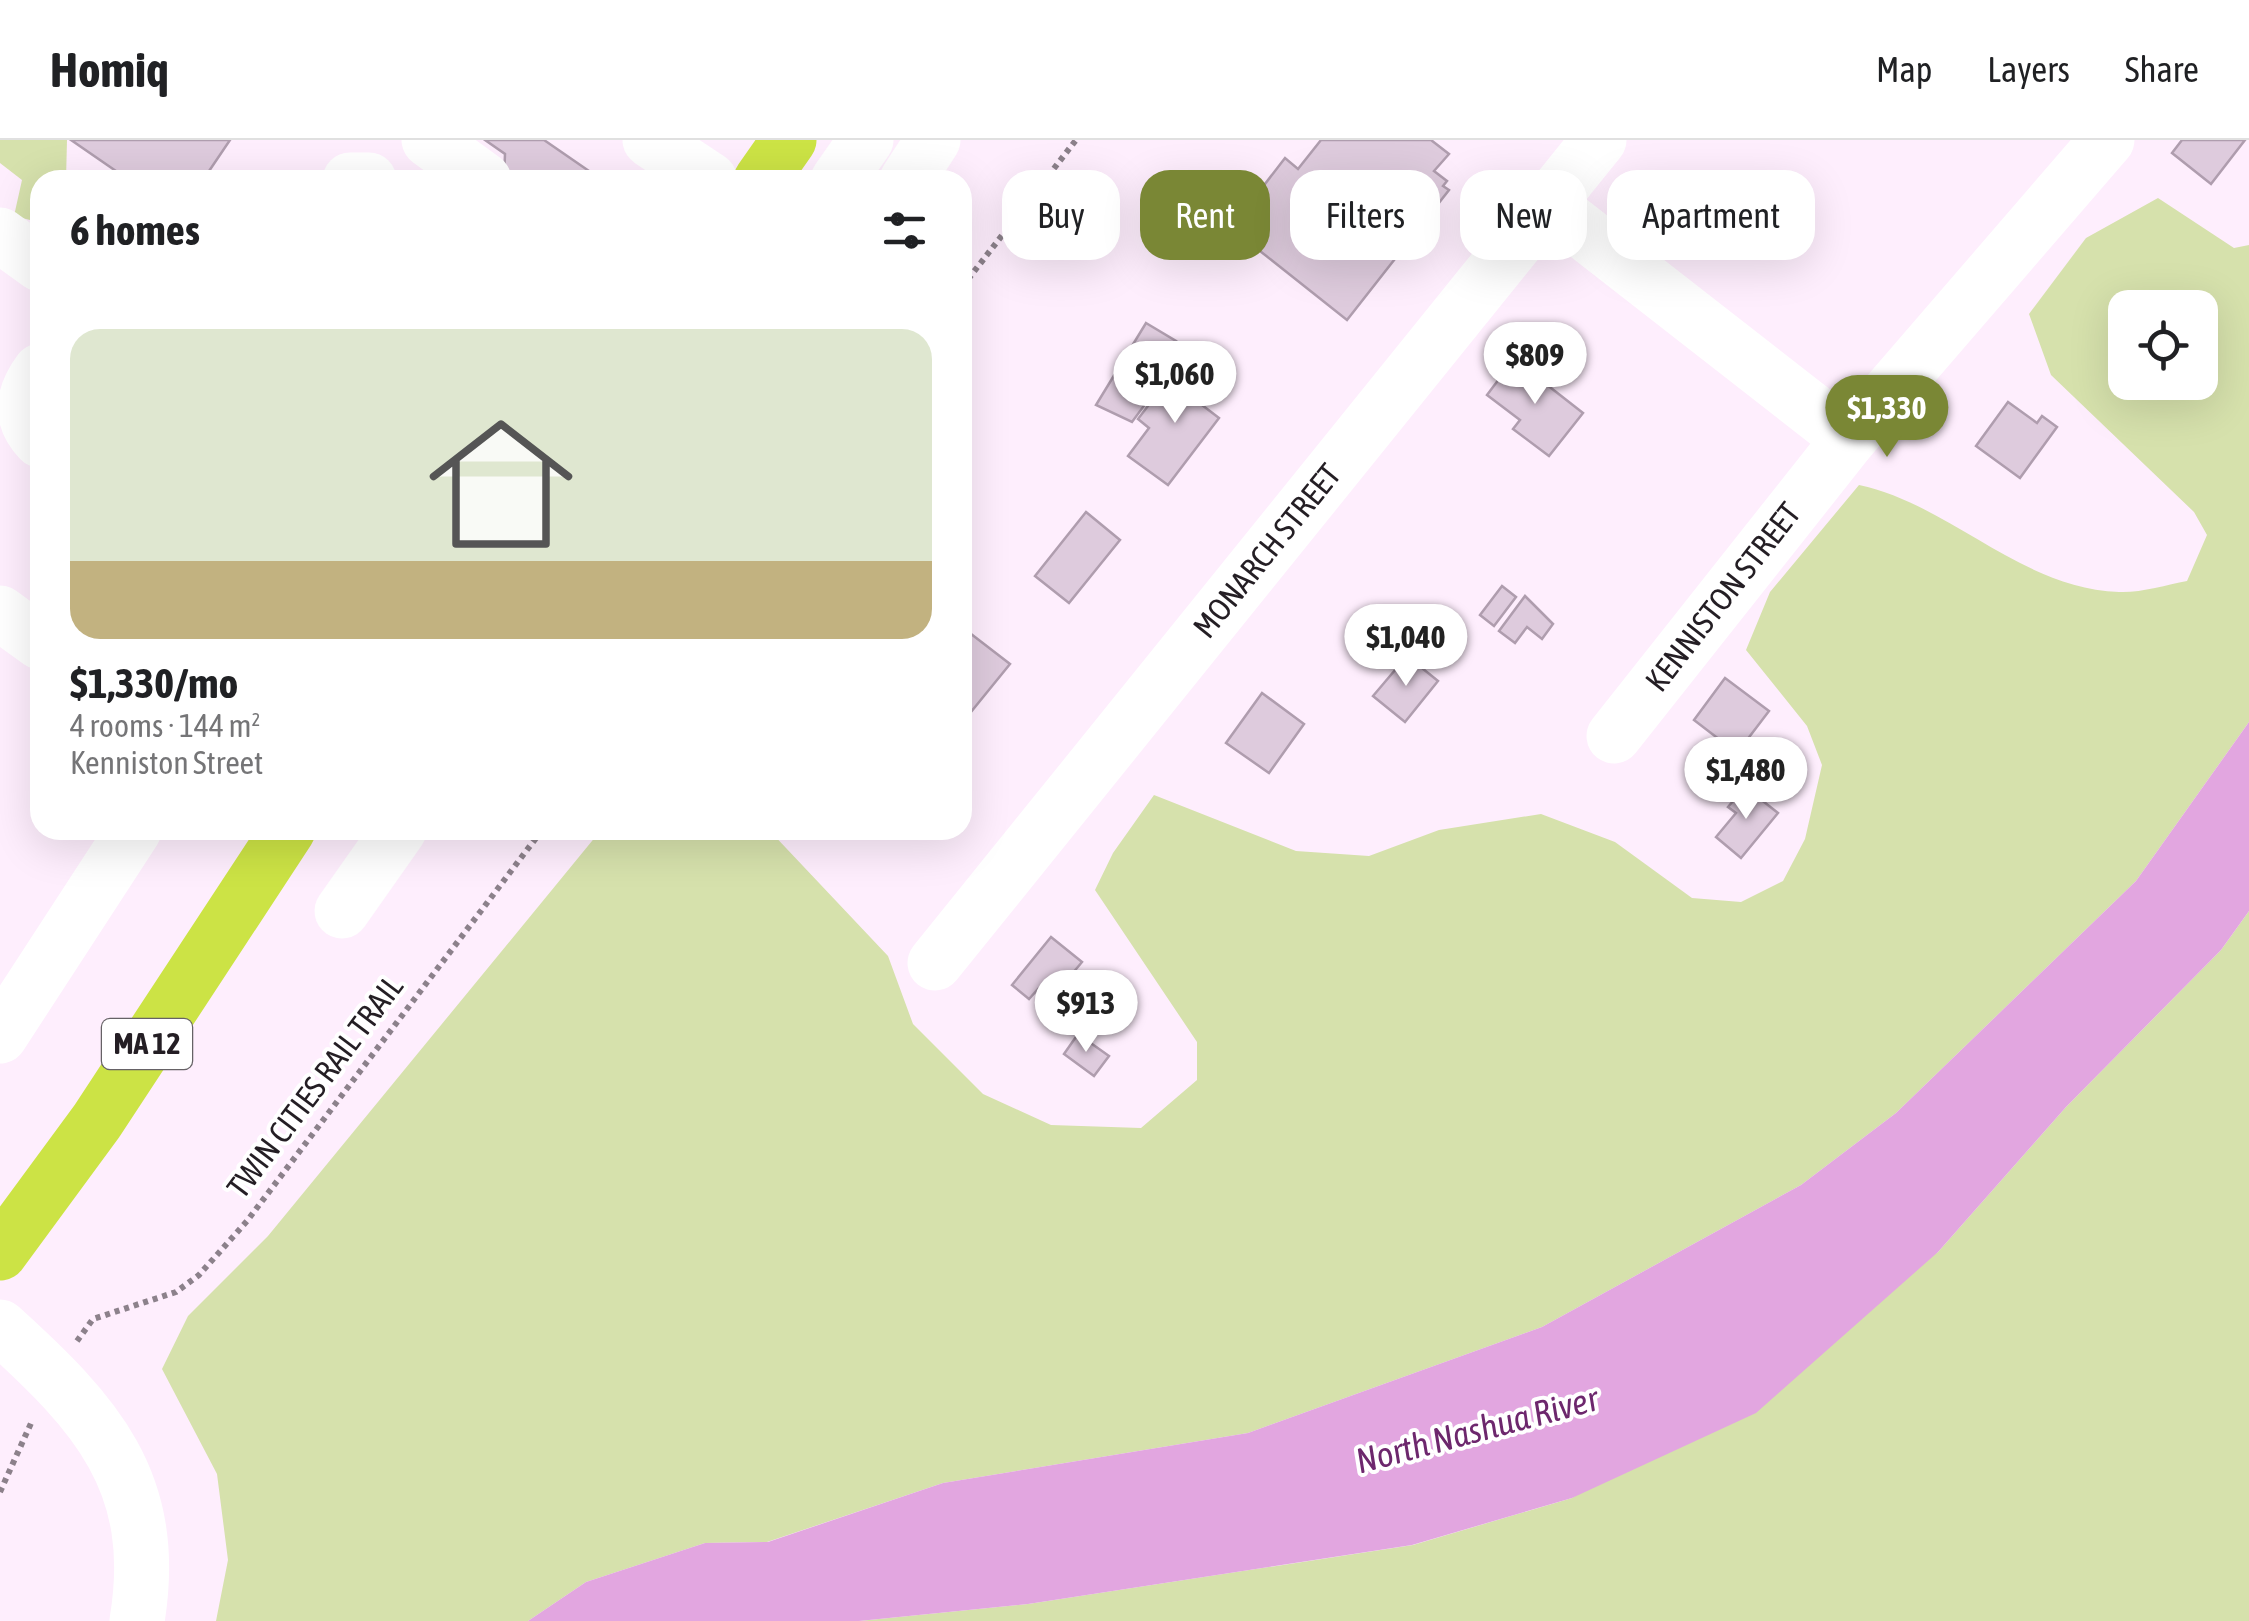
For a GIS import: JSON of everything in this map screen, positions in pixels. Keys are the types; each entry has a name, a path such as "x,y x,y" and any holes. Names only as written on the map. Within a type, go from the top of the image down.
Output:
{"highway":[{"path":"768,170 789,140"},
{"name":"MA 12","path":"0,1253 97,1122 281,840"}],"street":[{"path":"429,140 470,170"},
{"path":"650,140 695,170"},
{"path":"845,170 866,140"},
{"path":"914,170 934,140"},
{"name":"MONARCH STREET","path":"1576,170 1599,140"},
{"name":"KENNISTON STREET","path":"1614,736 1849,439 2107,140"},
{"path":"1587,234 1849,439"},
{"path":"0,235 30,257"},
{"name":"MONARCH STREET","path":"936,963 1504,260"},
{"path":"0,387 30,346"},
{"path":"30,384 24,402 30,423"},
{"path":"0,429 30,455"},
{"path":"0,613 30,635"},
{"path":"0,1036 127,840"},
{"path":"342,911 377,840"},
{"path":"0,1328 74,1396 110,1446 140,1543 137,1621"}],"path":[{"path":"972,274 1076,140"},
{"name":"TWIN CITIES RAIL TRAIL","path":"88,1322 147,1305 199,1275 247,1220 534,840"},
{"path":"0,1492 12,1474 18,1444"}],"green space":[{"path":"0,140 67,140 66,170 30,170 30,220 14,216 22,180 0,163"},
{"path":"2158,198 2234,248 2249,245 2249,722 2136,881 1896,1113 1801,1185 1542,1327 1248,1433 943,1483 767,1542 705,1543 586,1582 528,1621 216,1621 228,1560 217,1474 162,1369 188,1316 268,1236 593,840 778,840 888,956 913,1024 983,1094 1051,1125 1141,1128 1197,1080 1197,1042 1095,890 1113,853 1154,795 1296,851 1369,856 1439,830 1541,814 1615,842 1692,898 1741,902 1783,881 1805,839 1822,765 1807,726 1746,650 1770,592 1859,485 1893,495 2017,562 2083,587 2127,592 2187,581 2207,535 2194,512 2051,375 2029,314 2086,238"},
{"path":"2249,911 2249,1621 859,1621 1028,1604 1413,1545 1572,1498 1938,1252 2066,1107 2221,950"}],"water":[{"name":"North Nashua River","path":"2249,722 2249,911 2221,950 2066,1107 1938,1252 1756,1413 1572,1498 1412,1545 1028,1604 859,1621 528,1621 586,1582 705,1543 768,1542 943,1483 1248,1433 1542,1327 1801,1185 1896,1113 2136,881"}],"building":[{"path":"71,140 230,140 210,170 114,170"},
{"path":"485,140 544,140 588,170 504,170 505,154"},
{"path":"1321,140 1431,140 1449,154 1435,170 1290,170 1290,260 1394,260 1347,320 1270,259 1270,177 1285,158 1298,169"},
{"path":"2182,140 2245,140 2211,184 2172,153"},
{"path":"1440,176 1447,181 1443,186 1449,190 1440,201"},
{"path":"1146,323 1176,341 1160,367 1169,372 1132,422 1096,405"},
{"path":"1514,359 1583,413 1549,456 1513,429 1520,420 1487,395"},
{"path":"1199,368 1219,383 1202,405 1219,418 1168,485 1128,456 1149,428 1138,419 1170,377 1184,387"},
{"path":"2008,402 2037,423 2042,416 2057,427 2020,478 1976,446"},
{"path":"1086,512 1120,540 1069,603 1035,576"},
{"path":"1502,586 1516,597 1494,626 1480,615"},
{"path":"1525,596 1553,624 1542,639 1527,627 1515,643 1499,631"},
{"path":"972,635 1010,664 972,711"},
{"path":"1407,656 1438,681 1405,722 1373,696"},
{"path":"1725,678 1769,711 1737,753 1694,720"},
{"path":"1262,693 1304,724 1269,773 1226,743"},
{"path":"1745,787 1778,813 1741,858 1716,837 1736,813 1728,807"},
{"path":"1051,937 1082,962 1051,999 1038,989 1029,999 1012,985"},
{"path":"1095,977 1123,1001 1094,1035 1062,1015"},
{"path":"1078,1034 1109,1056 1094,1076 1064,1054"}]}
